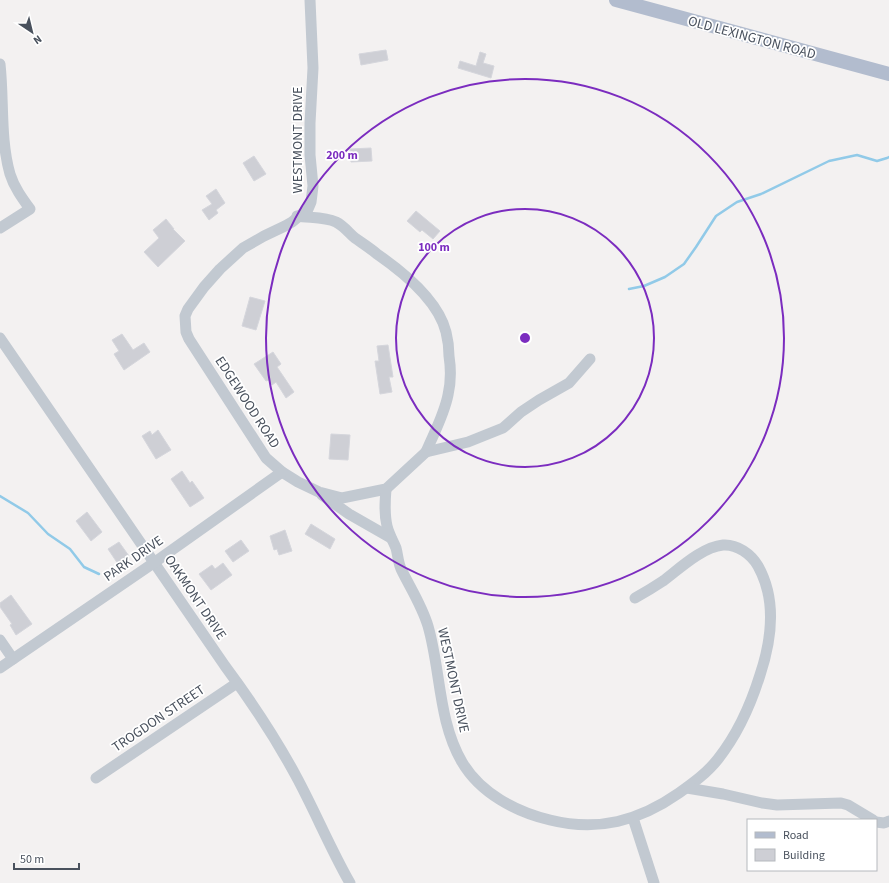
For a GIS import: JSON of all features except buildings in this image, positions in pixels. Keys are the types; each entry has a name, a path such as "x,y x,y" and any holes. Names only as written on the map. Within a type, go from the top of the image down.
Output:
{"main road":[{"name":"OLD LEXINGTON ROAD","path":"616,0 889,74"}],"street":[{"name":"WESTMONT DRIVE","path":"188,309 204,287 237,253 264,236 285,226 308,209 311,202 313,186 310,155 310,124 313,68 310,0"},
{"path":"0,64 3,86 3,134 6,157 12,180 19,194 30,209 0,228"},
{"path":"297,216 329,220 343,226 411,280 422,292 444,324 448,340 450,379 444,410 426,452 386,489"},
{"name":"EDGEWOOD ROAD","path":"188,309 185,316 185,324 189,339 262,452 272,464 298,482 317,491 342,498 348,498 386,489"},
{"name":"OAKMONT DRIVE","path":"0,338 251,702 296,776 350,883"},
{"path":"426,452 468,442 503,428 533,404 568,383 590,359"},
{"name":"PARK DRIVE","path":"0,668 155,562 282,472"},
{"name":"WESTMONT DRIVE","path":"386,489 384,511 387,528 396,549 401,569 418,602 427,623 434,646 446,724 451,739 460,759 475,780 493,795 528,813 574,825 605,824 633,818 655,809 687,788 705,773 726,749 734,735 757,685 769,639 771,608 768,592 760,570 751,557 738,548 722,545 700,554 687,562 662,582 634,598"},
{"path":"317,491 349,514 392,538"},
{"path":"0,640 13,659"},
{"name":"TROGDON STREET","path":"96,778 237,683"},
{"path":"687,788 777,805 840,803 848,805 871,819"},
{"path":"633,818 654,883"},
{"path":"877,822 884,823 889,821"}],"waterway":[{"path":"629,289 644,286 665,277 684,264 716,216 737,202 761,194 829,161 857,155 877,161 889,157"},
{"path":"0,496 28,513 48,534 70,549 84,567 99,574"}]}
